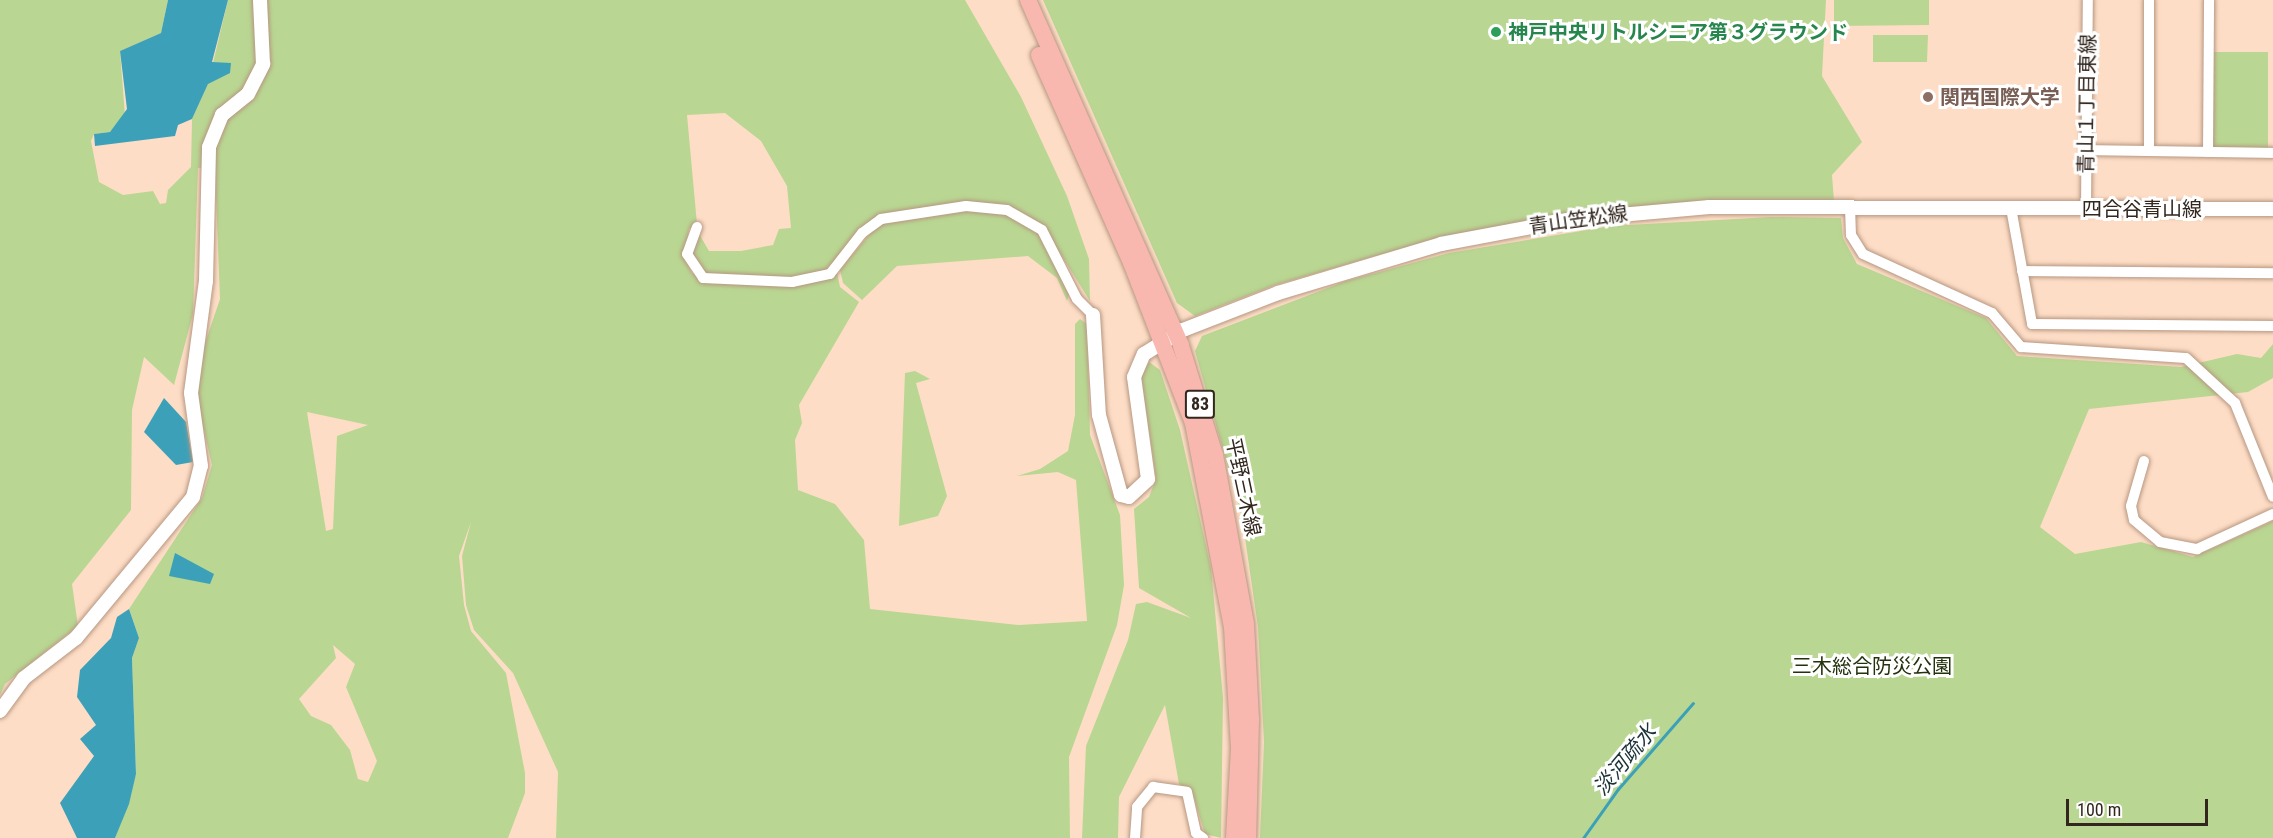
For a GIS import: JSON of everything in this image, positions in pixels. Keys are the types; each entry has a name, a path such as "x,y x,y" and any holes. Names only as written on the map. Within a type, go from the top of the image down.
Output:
{"main road":[{"name":"平野三木線","path":"1017,0 1170,337 1193,423 1228,591 1238,717 1234,838"},
{"name":"平野三木線","path":"1028,0 1170,337 1215,455 1242,596 1251,710 1248,838"}],"street":[{"path":"0,711 24,678 76,638 193,497 201,466 191,393 206,280 209,147 222,115 248,94 263,64 260,0"},
{"name":"青山１丁目東線","path":"2086,209 2088,0"},
{"path":"2149,0 2149,151"},
{"path":"2208,152 2209,0"},
{"path":"2087,150 2273,153"},
{"path":"697,227 687,254 703,278 802,282 830,274 862,233 881,219 966,207 1000,208 1025,216 1042,230 1077,299 1093,315 1099,415 1125,498 1137,494 1148,479 1135,368 1170,337"},
{"path":"1850,207 1851,235 1863,254 1992,313 2020,347 2186,358 2235,403 2273,497"},
{"path":"2011,208 2032,324 2273,326"},
{"name":"青山笠松線","path":"1170,337 1370,263 1532,226 1677,209 2011,208"},
{"name":"四合谷青山線","path":"2011,208 2273,208"},
{"path":"2022,271 2273,273"},
{"path":"2144,461 2131,506 2134,520 2160,542 2197,549 2273,514"},
{"path":"1135,838 1137,807 1153,787 1187,792 1196,833 1203,838"}],"green space":[{"path":"0,0 168,0 161,33 120,51 125,116 110,132 94,134 91,141 99,182 123,195 153,191 160,204 166,203 168,190 191,167 192,119 208,84 228,0 965,0 1021,97 1067,196 1089,259 1090,301 1043,226 1011,207 886,214 817,277 709,277 690,255 698,232 709,251 741,251 773,245 779,229 791,228 787,186 761,141 725,113 687,115 697,224 689,229 684,258 692,273 712,284 802,285 837,272 840,287 859,302 799,405 802,423 795,440 798,490 835,504 864,540 870,609 1019,625 1087,621 1076,480 1058,472 1017,476 1040,469 1068,451 1075,415 1075,324 1080,319 1087,324 1090,435 1120,515 1124,585 1117,625 1069,757 1070,838 556,838 558,772 513,673 474,630 466,605 462,556 471,522 459,556 464,605 471,631 506,673 525,773 525,793 508,838 115,838 136,774 132,658 139,638 129,609 202,498 212,465 197,401 200,358 220,299 215,168 198,168 193,314 174,385 144,357 132,410 131,510 72,584 78,626 5,684 0,695","holes":["307,412 368,425 337,436 333,529 326,531","333,645 355,664 346,687 377,761 368,782 358,779 350,750 331,725 311,716 299,699 336,658"]},
{"path":"1043,0 1826,0 1822,76 1862,142 1832,175 1834,201 1601,210 1424,242 1275,285 1195,316 1177,303"},
{"path":"1834,0 1929,0 1929,25 1834,26"},
{"path":"1873,35 1928,35 1927,62 1873,62"},
{"path":"2213,52 2268,52 2268,148 2213,147"},
{"path":"980,209 1011,214 1037,229 1071,288 1067,301 1057,278 1028,256 897,266 862,300 843,283 840,270 877,225"},
{"name":"三木総合防災公園","path":"1771,217 1841,218 1843,238 1857,264 1986,318 2017,356 2181,367 2237,354 2261,358 2273,344 2273,378 2248,392 2089,409 2040,527 2075,554 2141,542 2193,557 2273,521 2273,838 1260,838 1264,742 1258,627 1242,517 1195,351 1202,336 1346,281 1449,253 1611,226"},
{"path":"1149,362 1160,370 1180,430 1211,568 1223,698 1221,838 1205,834 1194,798 1179,784 1165,705 1119,797 1118,838 1082,838 1086,746 1128,640 1136,604 1147,602 1191,618 1139,588 1134,509 1149,497 1156,479 1141,376"},
{"path":"915,371 930,379 916,383 947,496 938,516 899,526 905,373"}],"water":[{"path":"168,0 228,0 212,62 231,63 230,73 208,84 192,119 178,125 175,136 95,146 94,134 110,132 127,109 120,51 161,33"},
{"path":"164,398 186,422 193,462 176,465 144,432"},
{"path":"175,553 214,574 210,584 169,576"},
{"path":"129,609 139,638 132,658 136,774 129,804 115,838 77,838 60,803 94,756 80,739 96,725 77,697 80,670 111,638 117,617"}],"waterway":[{"name":"淡河疏水","path":"1583,838 1618,789 1693,703"}],"place":[{"name":"神戸中央リトルシニア第３グラウンド","path":"1496,32"},
{"name":"関西国際大学","path":"1928,97"}]}
